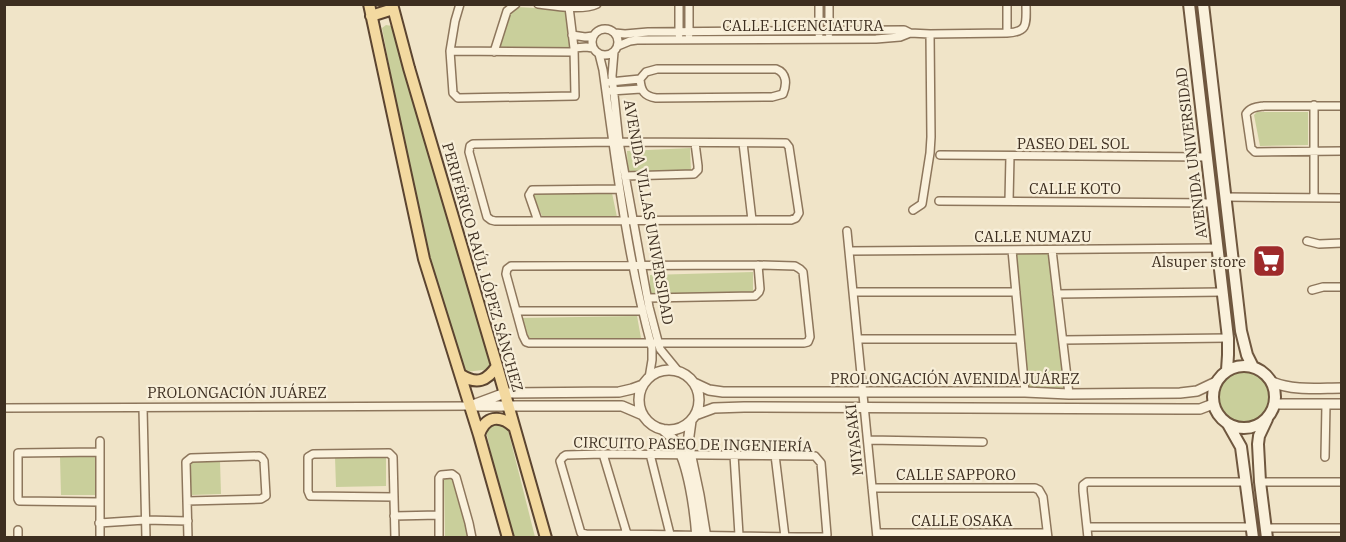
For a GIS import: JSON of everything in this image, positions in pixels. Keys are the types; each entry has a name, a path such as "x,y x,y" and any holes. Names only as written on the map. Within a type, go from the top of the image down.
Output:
{"main road":[{"name":"AVENIDA UNIVERSIDAD","path":"1189,4 1228,338 1227,370"},
{"name":"AVENIDA UNIVERSIDAD","path":"1203,4 1241,331 1247,355 1253,367"},
{"path":"393,7 370,10 424,259 461,375 508,537"},
{"name":"PERIFÉRICO RAÚL LÓPEZ SÁNCHEZ","path":"393,7 546,537"},
{"path":"461,375 474,381 481,380 488,378 497,366"},
{"path":"1252,532 1241,447 1228,424 1218,416 1213,404 1212,393 1216,382 1227,370 1240,366 1253,367 1264,373 1272,382 1276,397 1272,412 1259,436 1258,444 1260,482 1267,533"},
{"path":"479,435 484,424 493,419 504,420 514,427"},
{"path":"1228,424 1247,427 1267,419"}],"street":[{"path":"460,4 450,51 453,93 458,98 573,97 576,94 569,7"},
{"path":"538,4 569,7 592,7 597,4"},
{"path":"679,4 679,35"},
{"path":"689,4 689,36"},
{"path":"819,4 819,35"},
{"path":"829,4 829,35"},
{"path":"1007,4 1007,33 1023,29 1026,21 1026,4"},
{"path":"494,52 507,11 514,6"},
{"path":"450,51 574,50 586,47 604,55 616,49 618,39 611,30 601,30 593,36 572,35"},
{"name":"CALLE LICENCIATURA","path":"615,33 689,36 829,35 904,30 910,33 930,34 1007,33"},
{"path":"914,210 922,204 932,137 930,34"},
{"name":"CALLE LICENCIATURA","path":"616,49 637,40 679,35"},
{"path":"593,36 592,42 596,51"},
{"name":"AVENIDA VILLAS UNIVERSIDAD","path":"608,82 616,49"},
{"name":"AVENIDA VILLAS UNIVERSIDAD","path":"596,51 608,82 616,142 619,189 642,311 654,343 678,371"},
{"path":"608,82 640,79 646,72 657,69 776,69 784,75 786,85 783,94 772,97 656,98 641,89 640,79"},
{"path":"609,91 641,89"},
{"path":"1314,105 1314,198"},
{"path":"1341,106 1264,106 1253,108 1246,114 1251,148 1255,152 1341,151"},
{"path":"616,142 782,143 788,145 799,213 791,220 538,221 491,220 487,217 469,152 470,146 476,143 616,142"},
{"name":"AVENIDA VILLAS UNIVERSIDAD","path":"616,142 625,176 654,343 646,381"},
{"path":"625,176 694,174 698,170 695,142"},
{"path":"743,143 752,220"},
{"name":"PASEO DEL SOL","path":"940,155 1207,157"},
{"path":"1010,156 1010,201"},
{"path":"538,221 529,195 532,190 619,189"},
{"path":"1226,197 1341,198"},
{"name":"CALLE KOTO","path":"939,201 1212,203"},
{"name":"MIYASAKI","path":"847,231 877,535"},
{"path":"1307,241 1319,244 1341,243"},
{"name":"CALLE NUMAZU","path":"849,251 1218,249"},
{"path":"1012,250 1025,392"},
{"path":"1052,250 1069,394"},
{"path":"510,266 758,266 795,266 803,272 810,337 808,342 804,344 529,343 523,336 506,274 510,266"},
{"path":"648,298 755,296 760,289 758,266"},
{"path":"1312,290 1323,287 1341,287"},
{"path":"853,292 1016,292"},
{"path":"1057,294 1223,292"},
{"path":"516,311 642,311"},
{"path":"1063,340 1228,338"},
{"path":"858,339 1020,339"},
{"path":"470,406 505,393 619,392 632,389 663,371 678,371 687,376 694,383 699,396 699,404 688,435 685,455 702,536"},
{"path":"643,415 639,400 646,381"},
{"name":"PROLONGACIÓN AVENIDA JUÁREZ","path":"694,383 709,390 723,392 1069,394 1180,393 1197,391 1216,382"},
{"path":"1272,382 1297,388 1341,388"},
{"name":"PROLONGACIÓN AVENIDA JUÁREZ","path":"693,418 720,407 1200,409 1213,404"},
{"path":"1275,404 1341,404"},
{"path":"1325,457 1326,404"},
{"path":"470,406 622,406 643,415 653,425 662,429 685,455"},
{"name":"PROLONGACIÓN JUÁREZ","path":"4,408 470,406"},
{"path":"143,408 146,537"},
{"path":"662,429 685,426 693,418"},
{"path":"868,440 983,442"},
{"path":"100,441 100,537"},
{"path":"99,502 19,501 18,453 100,452"},
{"path":"394,497 310,496 308,458 313,454 392,454 393,457 394,497 394,516 395,537"},
{"path":"603,454 627,534"},
{"path":"650,454 670,534"},
{"name":"CIRCUITO PASEO DE INGENIERÍA","path":"650,454 815,456 821,462 827,535 825,537 785,537 581,533 560,461 563,457 566,455 650,454"},
{"path":"734,455 739,535"},
{"path":"775,455 785,537"},
{"path":"187,501 261,499 266,496 264,461 259,456 188,459 186,462 187,501 188,521 188,537"},
{"path":"440,537 440,476 452,474 456,477 472,537"},
{"path":"1088,537 1083,490 1083,485 1087,482 1246,482"},
{"path":"1260,482 1341,482"},
{"name":"CALLE SAPPORO","path":"872,488 1035,488 1043,497 1047,535"},
{"path":"394,516 439,515"},
{"path":"99,523 145,520 188,521"},
{"path":"1087,527 1252,532"},
{"path":"1267,533 1341,528"},
{"name":"CALLE OSAKA","path":"877,535 1047,535"}],"green space":[{"path":"518,7 567,10 571,49 498,49 510,12"},
{"path":"386,25 392,26 491,369 466,372 440,297 415,201 382,28"},
{"path":"1257,112 1308,112 1308,145 1260,146 1254,115"},
{"path":"690,148 691,171 628,174 627,151"},
{"path":"536,193 612,193 617,217 543,218 533,195"},
{"path":"1015,252 1050,252 1067,391 1027,388"},
{"path":"753,272 753,293 650,295 650,275"},
{"path":"637,316 641,338 530,340 521,318"},
{"path":"1239,369 1249,369 1264,377 1270,386 1272,397 1270,408 1264,417 1249,425 1239,425 1228,420 1221,413 1216,402 1216,392 1221,381 1228,374"},
{"path":"494,423 507,426 535,537 510,537 486,431 487,427"},
{"path":"386,456 386,486 336,487 335,457"},
{"path":"60,457 95,457 95,495 61,495"},
{"path":"190,461 220,461 221,494 191,495"},
{"path":"444,479 453,479 468,537 445,537"}],"place":[{"name":"Alsuper store","path":"1269,261"}]}
